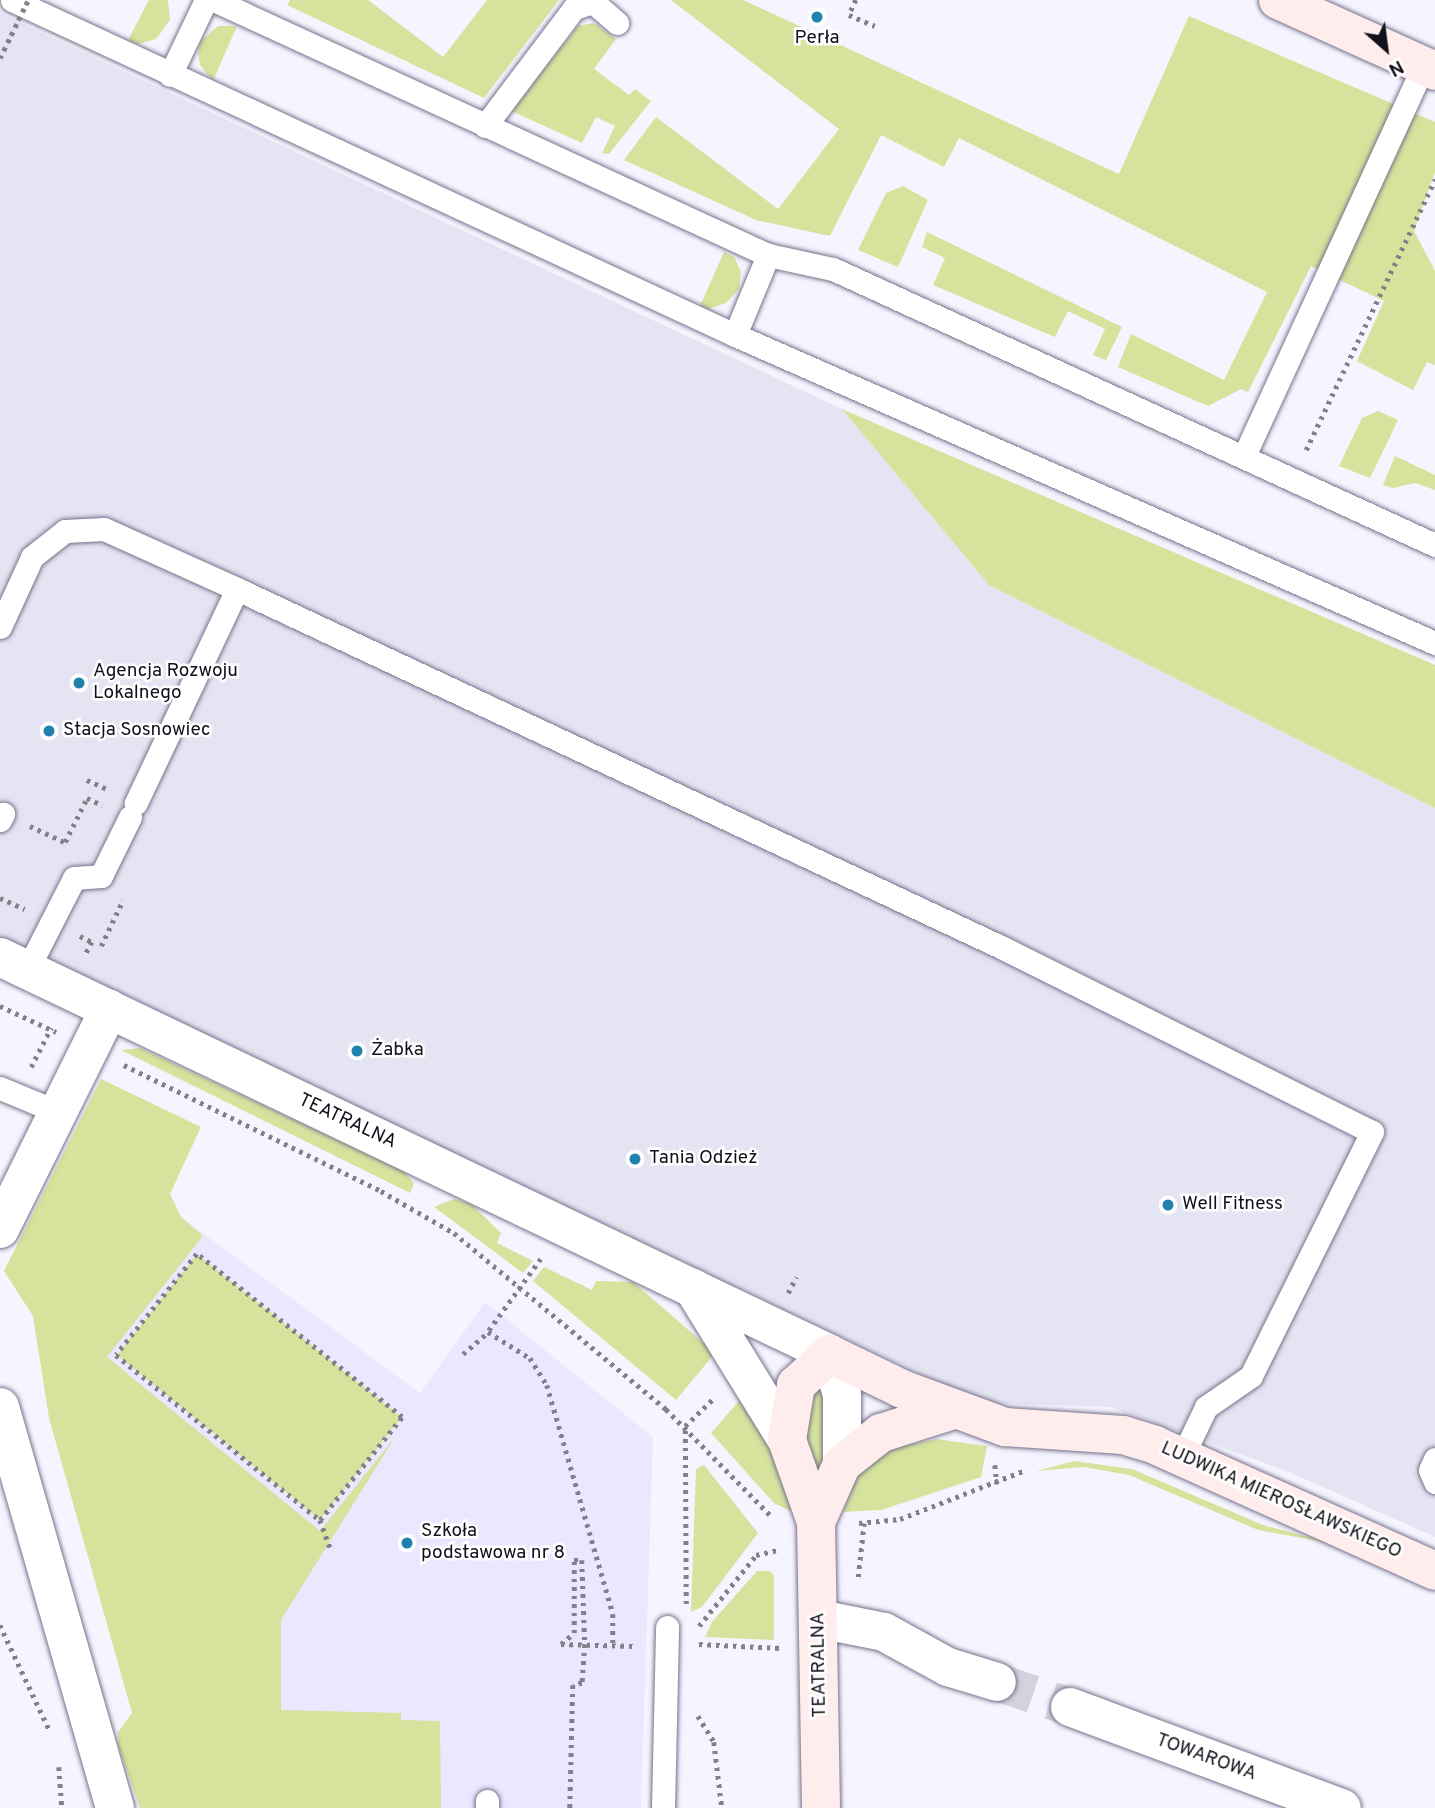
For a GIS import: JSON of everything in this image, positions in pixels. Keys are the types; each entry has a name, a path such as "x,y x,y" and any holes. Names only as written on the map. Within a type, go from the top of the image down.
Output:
{"street":[{"path":"1278,0 1429,68"},
{"name":"TEATRALNA","path":"13,963 694,1288"},
{"path":"0,1229 92,1049 109,1009"},
{"path":"694,1288 787,1440 816,1522"},
{"name":"LUDWIKA MIEROSŁAWSKIEGO","path":"694,1288 953,1410 1005,1427 1123,1436 1182,1455 1433,1565"},
{"path":"787,1440 796,1385 830,1354 842,1395 842,1464 816,1522"},
{"path":"0,1407 115,1808"},
{"path":"842,1464 881,1433 953,1410"},
{"name":"TEATRALNA","path":"816,1522 821,1808"},
{"path":"819,1619 874,1629 948,1667 997,1682"},
{"name":"TOWAROWA","path":"1070,1707 1342,1808"}],"lane":[{"path":"12,0 735,335 1435,643"},
{"path":"170,75 205,0"},
{"path":"214,0 768,255 832,270 1435,545"},
{"path":"485,126 574,8 593,2 617,23"},
{"path":"1244,456 1429,68"},
{"path":"735,335 768,255"},
{"path":"0,627 33,557 65,531 104,529 990,942 1372,1132 1251,1376 1206,1407 1182,1455"},
{"path":"13,963 74,878 101,876 237,589"},
{"path":"9,1091 60,1113"},
{"path":"1435,1459 1430,1470 1435,1482"},
{"path":"663,1808 667,1626"}],"path":[{"path":"0,58 28,0"},
{"path":"856,0 849,15 875,26"},
{"path":"1293,478 1435,179"},
{"path":"9,1091 50,1029 92,942"},
{"path":"0,1006 92,1049 428,1217 519,1287 685,1426 774,1517"},
{"path":"320,1520 402,1417 197,1254 117,1355 320,1520 331,1550"},
{"path":"463,1354 488,1332 541,1259"},
{"path":"488,1332 530,1358 547,1385 613,1614 613,1645 585,1644 561,1644 574,1633 574,1560 582,1560 585,1644 582,1683 573,1685 570,1808"},
{"path":"864,1523 900,1519 997,1484"},
{"path":"693,1633 756,1555 778,1550"},
{"path":"0,1625 53,1738"},
{"path":"693,1709 714,1742 722,1808"},
{"path":"59,1762 62,1808"}],"shaded area":[{"path":"0,13 842,409 989,585 1435,808 1435,1537 1289,1472 1110,1407 982,1403 0,939"},
{"name":"Szkoła podstawowa nr 8","path":"181,1217 420,1393 485,1302 653,1437 641,1808 245,1808 66,1361"}],"green space":[{"path":"149,0 168,0 170,20 156,39 138,44 128,40"},
{"path":"290,0 368,0 443,57 487,0 559,0 484,98 287,5"},
{"path":"671,0 743,0 1119,174 1189,16 1435,122 1435,172 1414,231 1435,271 1435,365 1427,362 1413,390 1357,361 1384,301 1311,266 1248,392 1241,389 1208,406 1118,367 1131,334 1224,380 1267,292 959,138 944,167 881,135 830,236 756,220 624,160 656,117 778,209 839,129"},
{"path":"594,23 616,39 594,69 629,95 635,89 651,101 609,154 602,153 615,126 596,117 582,143 511,111 578,26"},
{"path":"218,26 237,26 213,81 200,65 198,53 201,41"},
{"path":"903,186 928,200 898,267 858,250 886,193"},
{"path":"927,232 1122,327 1106,360 1093,355 1105,329 1068,311 1055,337 933,285 945,258 922,247"},
{"path":"724,252 734,257 741,272 739,289 726,303 708,309 700,306"},
{"path":"842,409 1435,665 1435,808 989,585"},
{"path":"1378,411 1398,420 1370,478 1339,466 1362,418"},
{"path":"1395,456 1435,475 1435,490 1415,483 1393,488 1383,485"},
{"path":"140,1048 405,1172 414,1184 410,1193 121,1050"},
{"path":"101,1079 201,1127 170,1194 181,1217 203,1236 107,1357 320,1531 395,1437 281,1620 281,1710 401,1713 401,1720 440,1721 441,1808 140,1808 118,1745 118,1732 132,1713 49,1418 33,1316 4,1271"},
{"path":"454,1199 471,1204 501,1233 497,1243 533,1261 523,1273 434,1207"},
{"path":"197,1254 402,1417 320,1520 117,1355"},
{"path":"544,1267 592,1290 596,1281 633,1282 715,1353 676,1400 533,1281"},
{"path":"818,1386 824,1401 824,1454 815,1492 805,1421"},
{"path":"745,1394 758,1413 789,1494 791,1511 774,1503 711,1433"},
{"path":"936,1439 987,1446 981,1477 881,1510 843,1512 859,1473 881,1451"},
{"path":"1074,1461 1132,1469 1263,1525 1335,1544 1258,1530 1129,1475 1084,1467 1036,1471"},
{"path":"704,1465 758,1533 702,1607 691,1612 696,1469"},
{"path":"757,1571 770,1571 774,1576 774,1640 705,1637 712,1622"}],"tunnel":[{"path":"997,1682 1070,1707"}],"place":[{"name":"Perła","path":"817,17"},
{"name":"Agencja Rozwoju Lokalnego","path":"79,683"},
{"name":"Stacja Sosnowiec","path":"49,731"},
{"name":"Żabka","path":"357,1051"},
{"name":"Tania Odzież","path":"635,1159"},
{"name":"Well Fitness","path":"1168,1205"},
{"name":"Szkoła podstawowa nr 8","path":"407,1543"}]}
